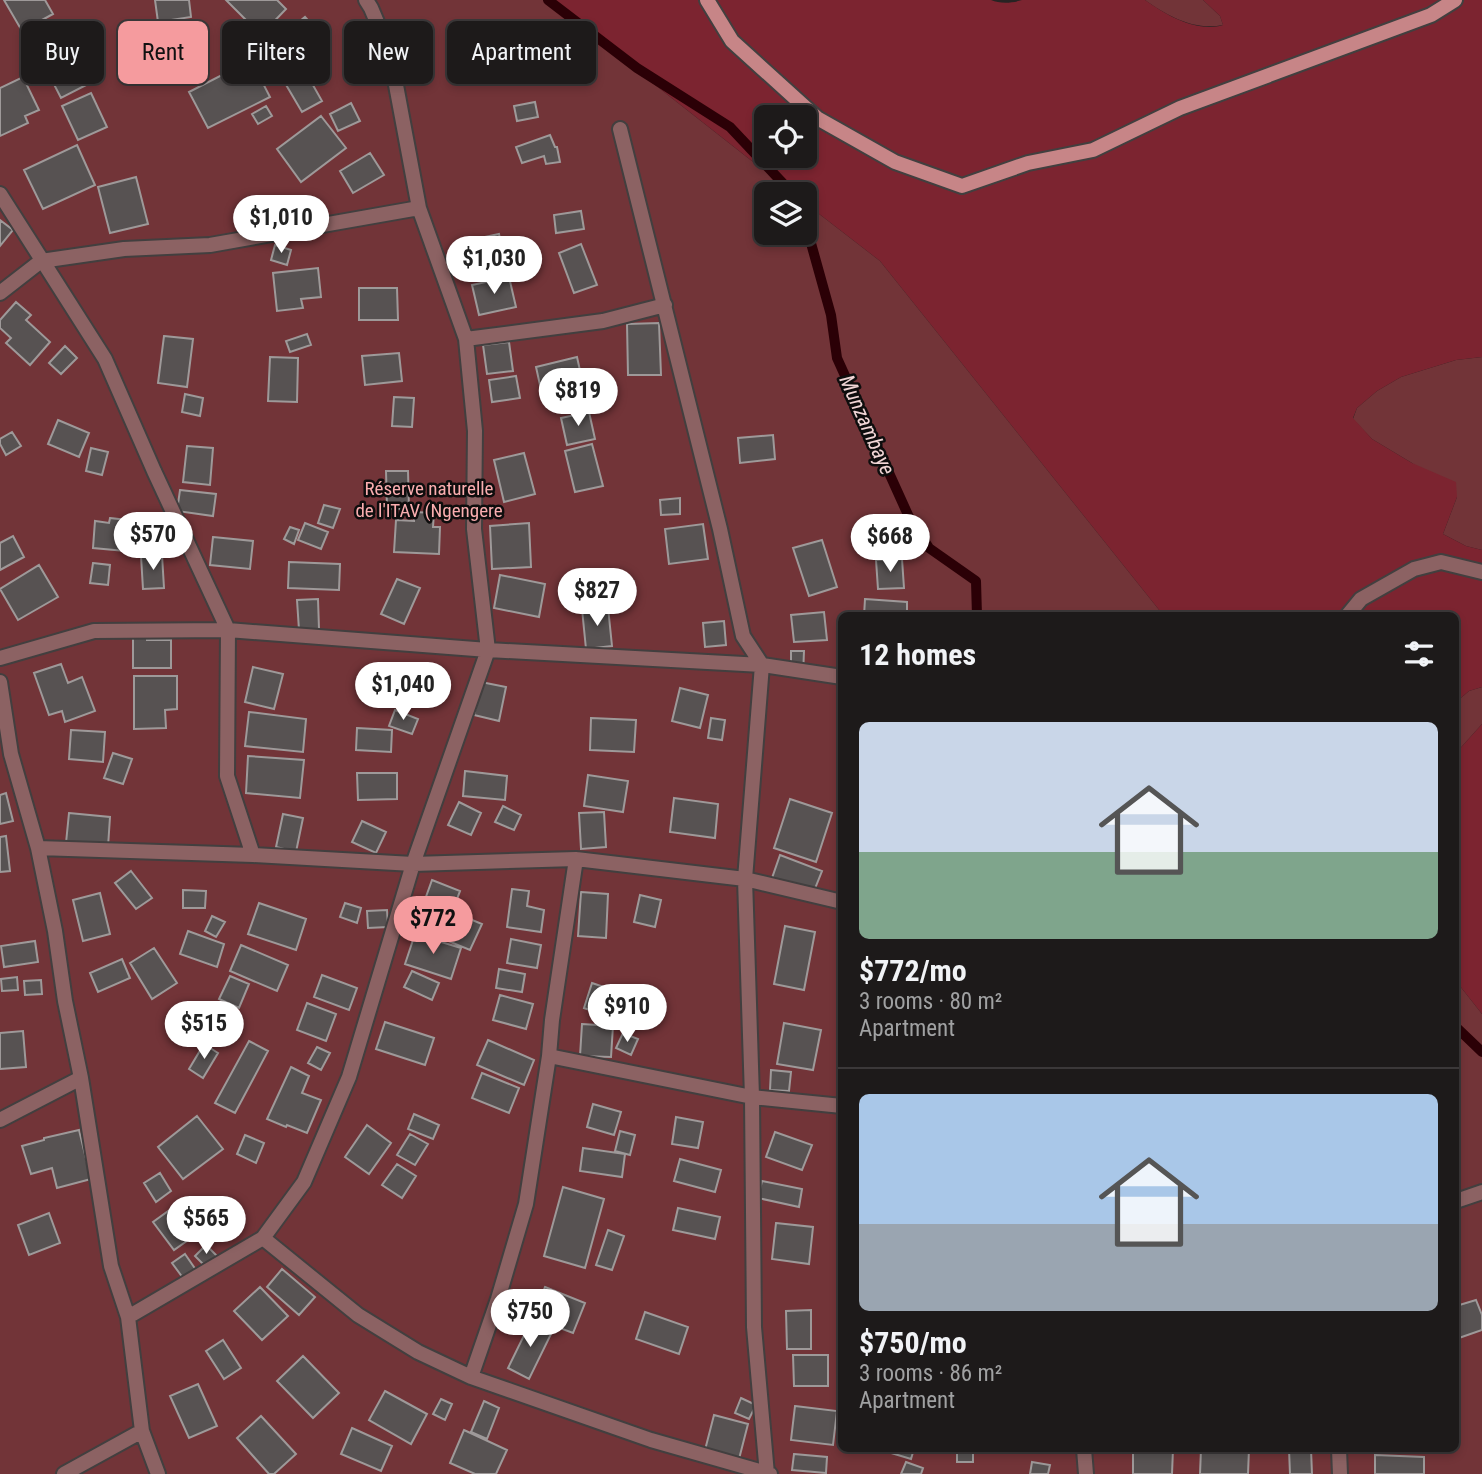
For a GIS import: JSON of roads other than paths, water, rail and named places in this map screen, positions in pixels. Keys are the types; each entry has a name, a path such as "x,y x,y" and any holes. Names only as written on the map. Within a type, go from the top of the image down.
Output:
{"street":[{"path":"128,1317 263,1238 304,1182 349,1077 412,864 488,650 474,529 474,431 466,338 419,208 390,52 366,0"},
{"path":"706,0 732,41 817,118 895,162 962,186 1028,163 1093,150 1180,108 1431,15 1455,0"},
{"path":"263,1238 358,1315 418,1352 471,1377 652,1440 768,1474 754,1327 752,1097 745,879 762,665 743,636 720,529 620,129"},
{"path":"0,194 105,359 228,630 227,776 253,855"},
{"path":"0,293 41,261 124,248 211,246 419,208"},
{"path":"466,338 603,321 664,304"},
{"path":"1350,612 1361,599 1414,569 1441,562 1482,572"},
{"path":"0,658 94,631 228,630 488,650 762,665 838,676"},
{"path":"0,682 11,754 38,848 55,930 111,1266 128,1317 142,1431 159,1474"},
{"path":"38,848 253,855 412,864 576,859 745,879 838,901"},
{"path":"471,1377 526,1204 576,859"},
{"path":"549,1056 752,1097 838,1106"},
{"path":"0,1120 81,1078"},
{"path":"1459,1200 1482,1192"},
{"path":"64,1474 142,1431"},
{"path":"1084,1452 1086,1474"},
{"path":"1339,1452 1340,1474"}],"waterway":[{"name":"Munzambaye","path":"548,0 637,68 730,127 782,182"},
{"name":"Munzambaye","path":"812,245 831,315 837,358 909,517 929,548 976,581 977,612"},
{"name":"Munzambaye","path":"1459,1030 1482,1052"}],"park label":[{"name":"Réserve naturelle de l'ITAV (Ngengere","path":"429,499"}]}
